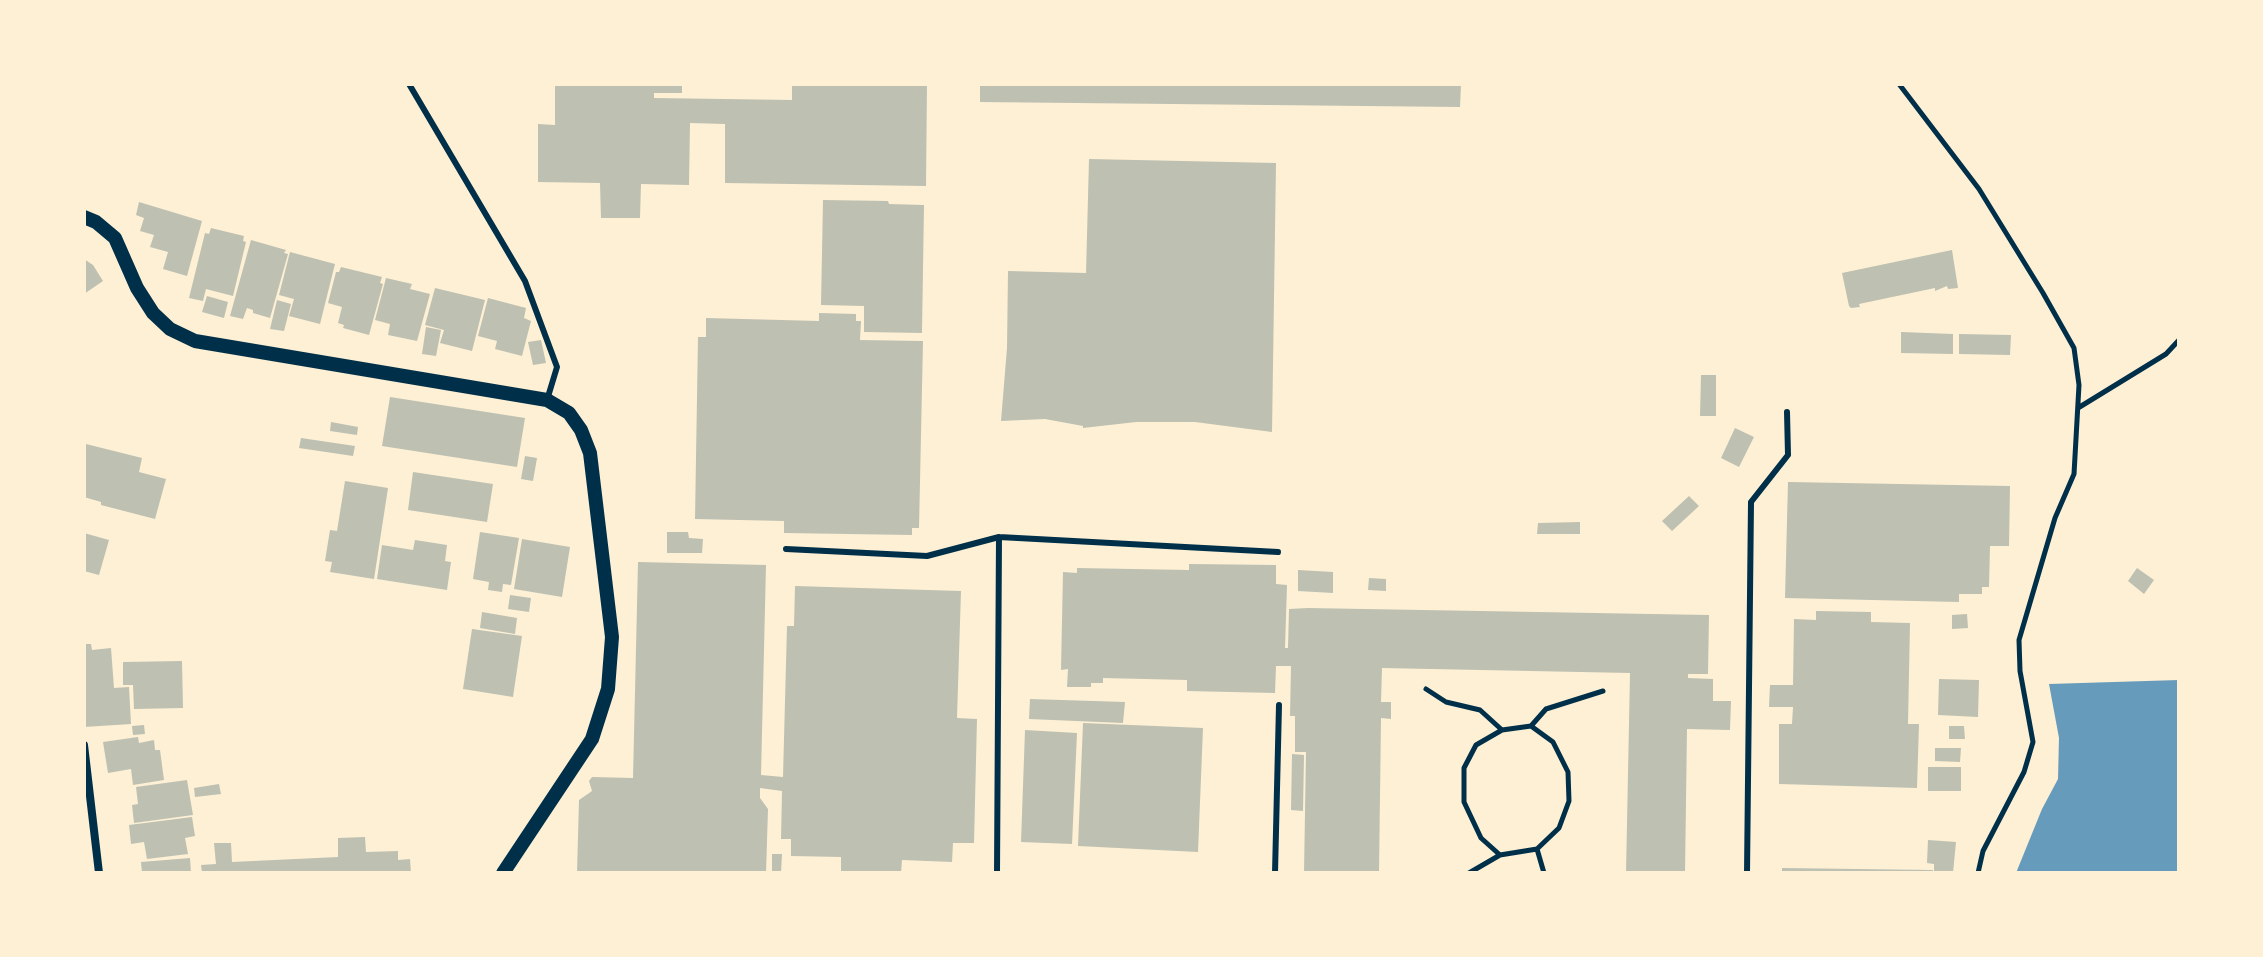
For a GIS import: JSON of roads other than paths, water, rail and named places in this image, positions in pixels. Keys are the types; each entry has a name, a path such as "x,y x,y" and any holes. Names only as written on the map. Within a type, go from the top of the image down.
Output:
{"street":[{"path":"84,217 96,222 115,238 137,288 153,313 170,329 195,341 547,400 569,413 581,430 590,453 612,637 608,689 592,739 503,873"},
{"path":"84,745 88,823 99,873"}],"lane":[{"path":"409,84 525,281 557,367 547,400"},
{"path":"1747,873 1751,502 1788,455 1787,412"},
{"path":"997,873 999,537"},
{"path":"786,549 927,556 999,537 1278,552"},
{"path":"1275,873 1279,705"}],"water":[{"path":"2179,680 2179,873 2016,873 2058,779 2059,738 2049,684"}]}
